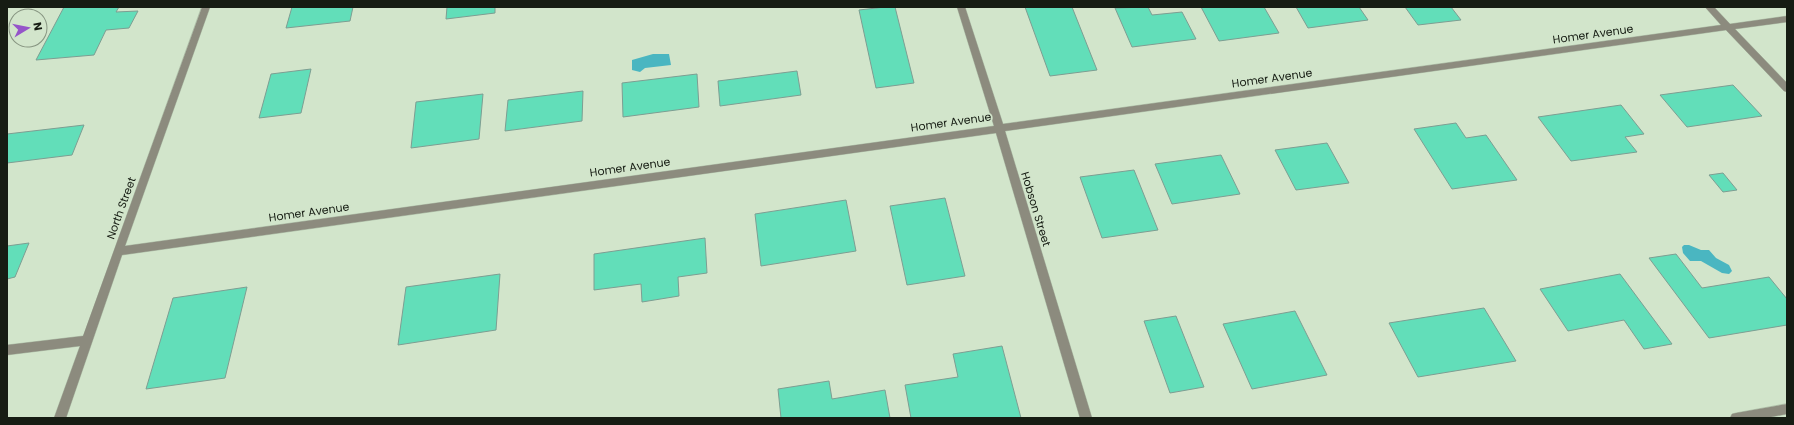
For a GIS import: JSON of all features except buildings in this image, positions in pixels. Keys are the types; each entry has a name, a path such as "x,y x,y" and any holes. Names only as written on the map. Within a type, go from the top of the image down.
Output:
{"street":[{"name":"North Street","path":"60,418 118,251 206,7"},
{"name":"Hobson Street","path":"961,7 999,127 1086,418"},
{"path":"1709,7 1787,89"},
{"name":"Homer Avenue","path":"118,251 999,127 1787,19"},
{"path":"7,350 87,340"},
{"path":"1736,418 1787,408"}],"water":[{"path":"653,54 669,54 671,65 645,68 640,72 632,70 632,60"},
{"path":"1684,245 1689,245 1701,250 1709,250 1716,258 1729,265 1732,271 1729,274 1722,273 1701,261 1690,261 1683,253 1682,247"}]}
